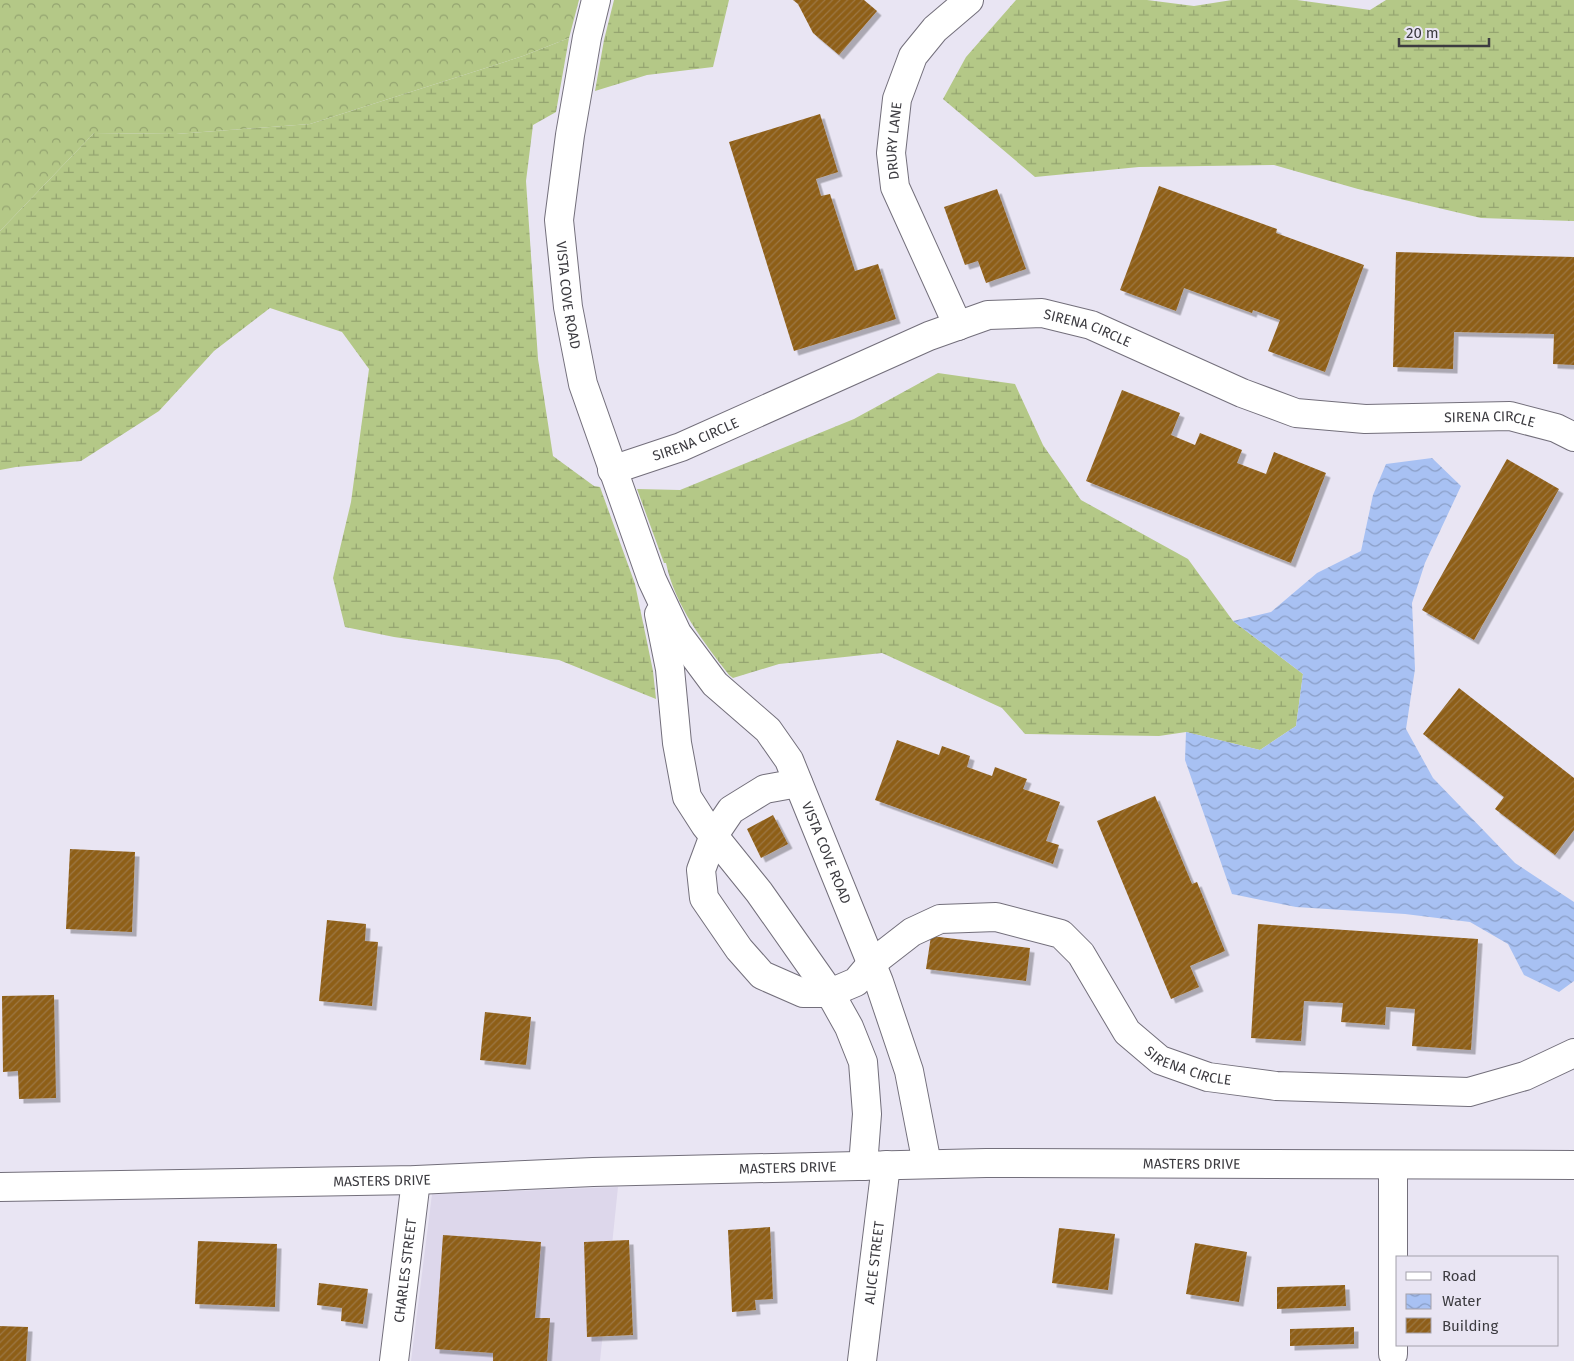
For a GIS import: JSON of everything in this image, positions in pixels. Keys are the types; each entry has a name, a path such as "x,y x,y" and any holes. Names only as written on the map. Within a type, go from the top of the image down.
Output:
{"street":[{"name":"VISTA COVE ROAD","path":"596,0 587,37 570,135 559,220 568,307 583,384 652,580 677,633 715,684 768,730 789,760 872,963 909,1071 927,1164"},
{"name":"DRURY LANE","path":"958,326 895,187 891,153 897,99 913,56 936,29 969,0"},
{"name":"SIRENA CIRCLE","path":"612,470 681,447 929,336 988,316 1042,313 1091,325 1242,394 1296,413 1365,420 1510,416 1556,428 1574,437"},
{"name":"VISTA COVE ROAD","path":"652,580 670,669 676,743 687,797 759,892 830,993 849,1026 863,1062 874,1166"},
{"path":"798,783 764,789 731,810 714,835 701,870 704,898 739,949 762,975 804,993 830,993"},
{"name":"SIRENA CIRCLE","path":"830,993 856,982 872,963 912,932 940,919 996,917 1061,934 1081,954 1127,1032 1160,1060 1208,1077 1276,1086 1469,1092 1525,1076 1574,1053"},
{"name":"MASTERS DRIVE","path":"0,1187 416,1180 593,1172 927,1164 1574,1165"},
{"path":"1393,1165 1393,1354"},
{"name":"ALICE STREET","path":"862,1361 874,1166"},
{"name":"CHARLES STREET","path":"394,1361 416,1180"}],"shaded area":[{"path":"618,1187 600,1361 411,1361 432,1194"}],"green space":[{"path":"0,0 579,0 569,38 523,56 310,124 176,134 94,133 0,231"},
{"path":"614,0 729,0 713,67 647,75 595,91 604,40"},
{"path":"1016,0 1147,0 1194,6 1232,0 1297,0 1370,10 1386,0 1574,0 1574,221 1481,218 1358,189 1274,165 1139,167 1035,177 943,99 966,57"},
{"path":"569,38 556,112 533,125 526,181 538,359 553,456 594,486 600,487 635,584 653,671 656,699 559,660 394,637 345,627 333,578 351,502 369,369 342,332 270,308 214,351 159,411 81,461 0,470 0,231 94,133 176,134 310,124 523,56"},
{"path":"938,373 1015,384 1043,445 1081,500 1188,559 1233,621 1303,674 1296,726 1260,750 1186,732 1159,736 1025,734 1002,708 882,653 779,664 733,678 729,675 700,636 676,594 637,489 680,490 854,419"}],"water":[{"path":"1432,458 1461,486 1425,563 1412,603 1415,669 1406,729 1433,778 1515,863 1574,902 1574,981 1559,992 1524,975 1508,944 1470,922 1405,914 1296,907 1232,894 1185,760 1186,732 1260,750 1296,726 1303,674 1233,621 1271,612 1317,573 1361,551 1373,495 1386,464"}],"building":[{"path":"793,0 864,0 877,11 839,55 813,33 798,4"},
{"path":"820,114 838,172 816,179 821,196 830,194 855,271 878,264 896,319 794,351 729,142"},
{"path":"1159,186 1277,229 1276,233 1364,265 1325,372 1268,351 1280,320 1253,310 1252,313 1184,288 1176,311 1120,290"},
{"path":"997,189 1026,269 986,283 978,261 965,265 944,207"},
{"path":"1396,252 1574,257 1574,365 1553,364 1554,334 1454,332 1453,369 1393,367"},
{"path":"1122,390 1180,413 1171,435 1195,445 1200,433 1242,450 1237,463 1266,474 1274,452 1326,473 1291,563 1086,481"},
{"path":"1507,459 1559,489 1474,640 1422,610"},
{"path":"1459,688 1574,778 1574,830 1555,855 1495,809 1504,797 1423,734"},
{"path":"897,740 939,755 942,746 970,756 967,767 992,776 995,767 1027,779 1023,789 1060,802 1046,841 1059,845 1053,864 875,800"},
{"path":"1155,796 1192,884 1197,882 1225,951 1190,966 1199,987 1171,999 1097,821"},
{"path":"773,815 788,844 761,858 747,829"},
{"path":"70,849 135,852 132,932 66,929"},
{"path":"327,920 366,924 365,941 378,942 372,1006 319,1001"},
{"path":"1258,924 1478,939 1471,1050 1412,1046 1415,1009 1386,1007 1385,1025 1341,1022 1343,1003 1304,1001 1301,1041 1251,1038"},
{"path":"931,936 1030,948 1026,981 926,969"},
{"path":"54,995 56,1098 19,1099 18,1071 3,1072 2,996"},
{"path":"485,1012 531,1017 526,1065 480,1060"},
{"path":"770,1227 773,1299 755,1300 756,1310 732,1312 728,1230"},
{"path":"1059,1228 1115,1234 1108,1290 1052,1283"},
{"path":"443,1235 541,1242 535,1318 550,1318 547,1361 493,1361 493,1353 435,1349"},
{"path":"629,1240 633,1335 587,1337 584,1242"},
{"path":"198,1241 277,1244 275,1307 195,1304"},
{"path":"1195,1243 1247,1252 1239,1302 1186,1294"},
{"path":"319,1283 368,1289 363,1324 341,1321 342,1308 317,1305"},
{"path":"1345,1285 1346,1306 1277,1309 1277,1287"},
{"path":"0,1326 28,1327 26,1361 0,1361"},
{"path":"1354,1327 1354,1344 1290,1346 1290,1329"}]}
